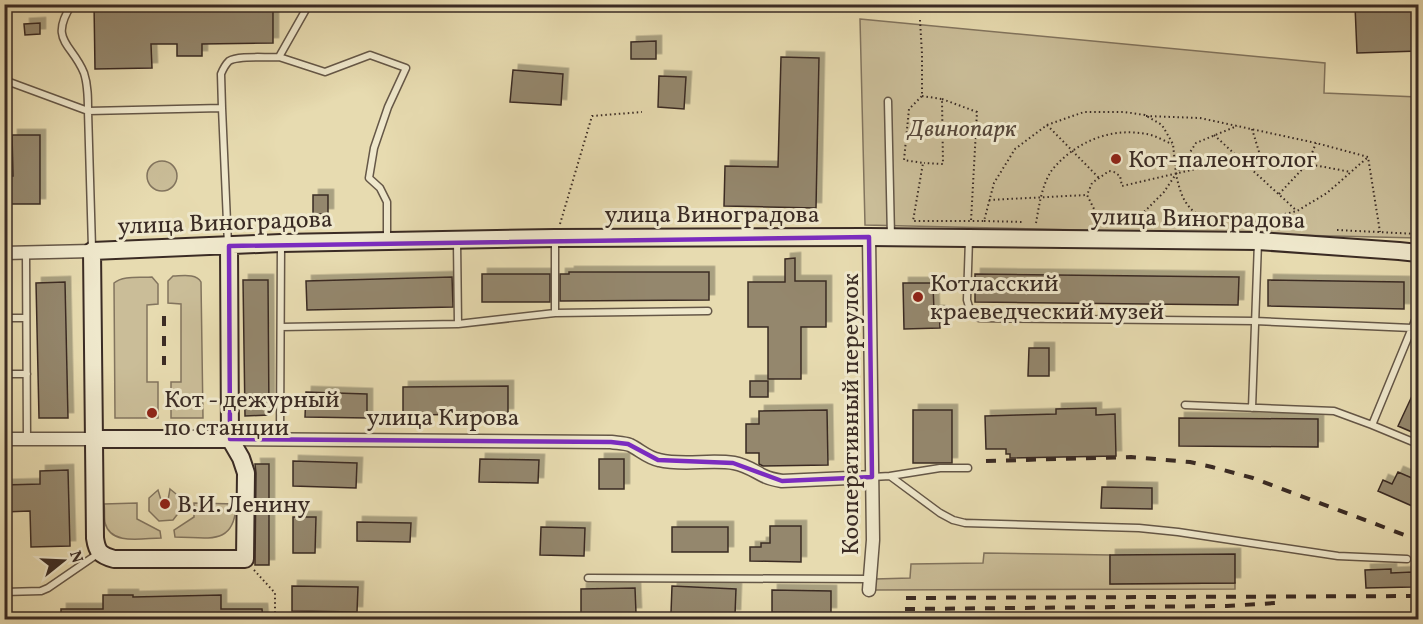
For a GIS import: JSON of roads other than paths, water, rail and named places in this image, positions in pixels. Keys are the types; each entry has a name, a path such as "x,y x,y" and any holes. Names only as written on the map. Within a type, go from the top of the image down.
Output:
{"main road":[{"name":"улица Виноградова","path":"92,251 281,243 555,238 891,238 970,229 1258,241 1419,253"},
{"path":"92,251 95,538 97,546 105,556 114,559 245,559 246,473 241,458 230,439 228,246"},
{"name":"улица Кирова","path":"94,439 230,439"}],"street":[{"name":"Кооперативный переулок","path":"869,237 873,540 869,584"},
{"name":"улица Виноградова","path":"4,253 92,251"},
{"name":"улица Кирова","path":"4,438 94,439"},
{"name":"улица Кирова","path":"230,439 611,442 628,444 641,453 658,460 745,465 762,476 782,481 872,477"}],"lane":[{"path":"72,4 65,16 61,36 83,70 88,92 92,251"},
{"path":"279,57 309,4"},
{"path":"228,246 221,74 227,63 235,58 279,57 325,72 370,55 406,68 387,107 374,148 369,178 380,188 387,202 387,241"},
{"path":"4,80 87,111 222,108"},
{"path":"888,101 891,238"},
{"path":"970,229 967,300 969,308 979,318 1255,321 1413,328"},
{"path":"555,238 555,313"},
{"path":"457,240 458,324"},
{"path":"1252,408 1258,241"},
{"path":"280,440 281,243"},
{"path":"26,253 27,439"},
{"path":"281,327 458,324 555,313 708,311"},
{"path":"1372,425 1419,313"},
{"path":"4,318 26,318"},
{"path":"4,374 27,374"},
{"path":"1185,405 1334,411 1419,444"},
{"path":"872,477 940,468 968,468"},
{"path":"890,476 940,513 965,523 1139,528 1338,556 1407,559"},
{"path":"4,592 41,591 100,552"},
{"path":"588,578 869,584"}],"railway":[{"path":"164,316 164,365"},
{"path":"986,461 1131,457 1190,462 1253,478 1418,540"},
{"path":"906,598 1418,596"},
{"path":"905,609 1227,606 1275,603"}],"place":[{"name":"Кот-палеонтолог","path":"1116,159"},
{"name":"Котласский краеведческий музей","path":"918,297"},
{"name":"Кот - дежурный по станции","path":"152,413"},
{"name":"В.И. Ленину","path":"165,504"}],"park label":[{"name":"Двинопарк","path":"962,128"}]}
